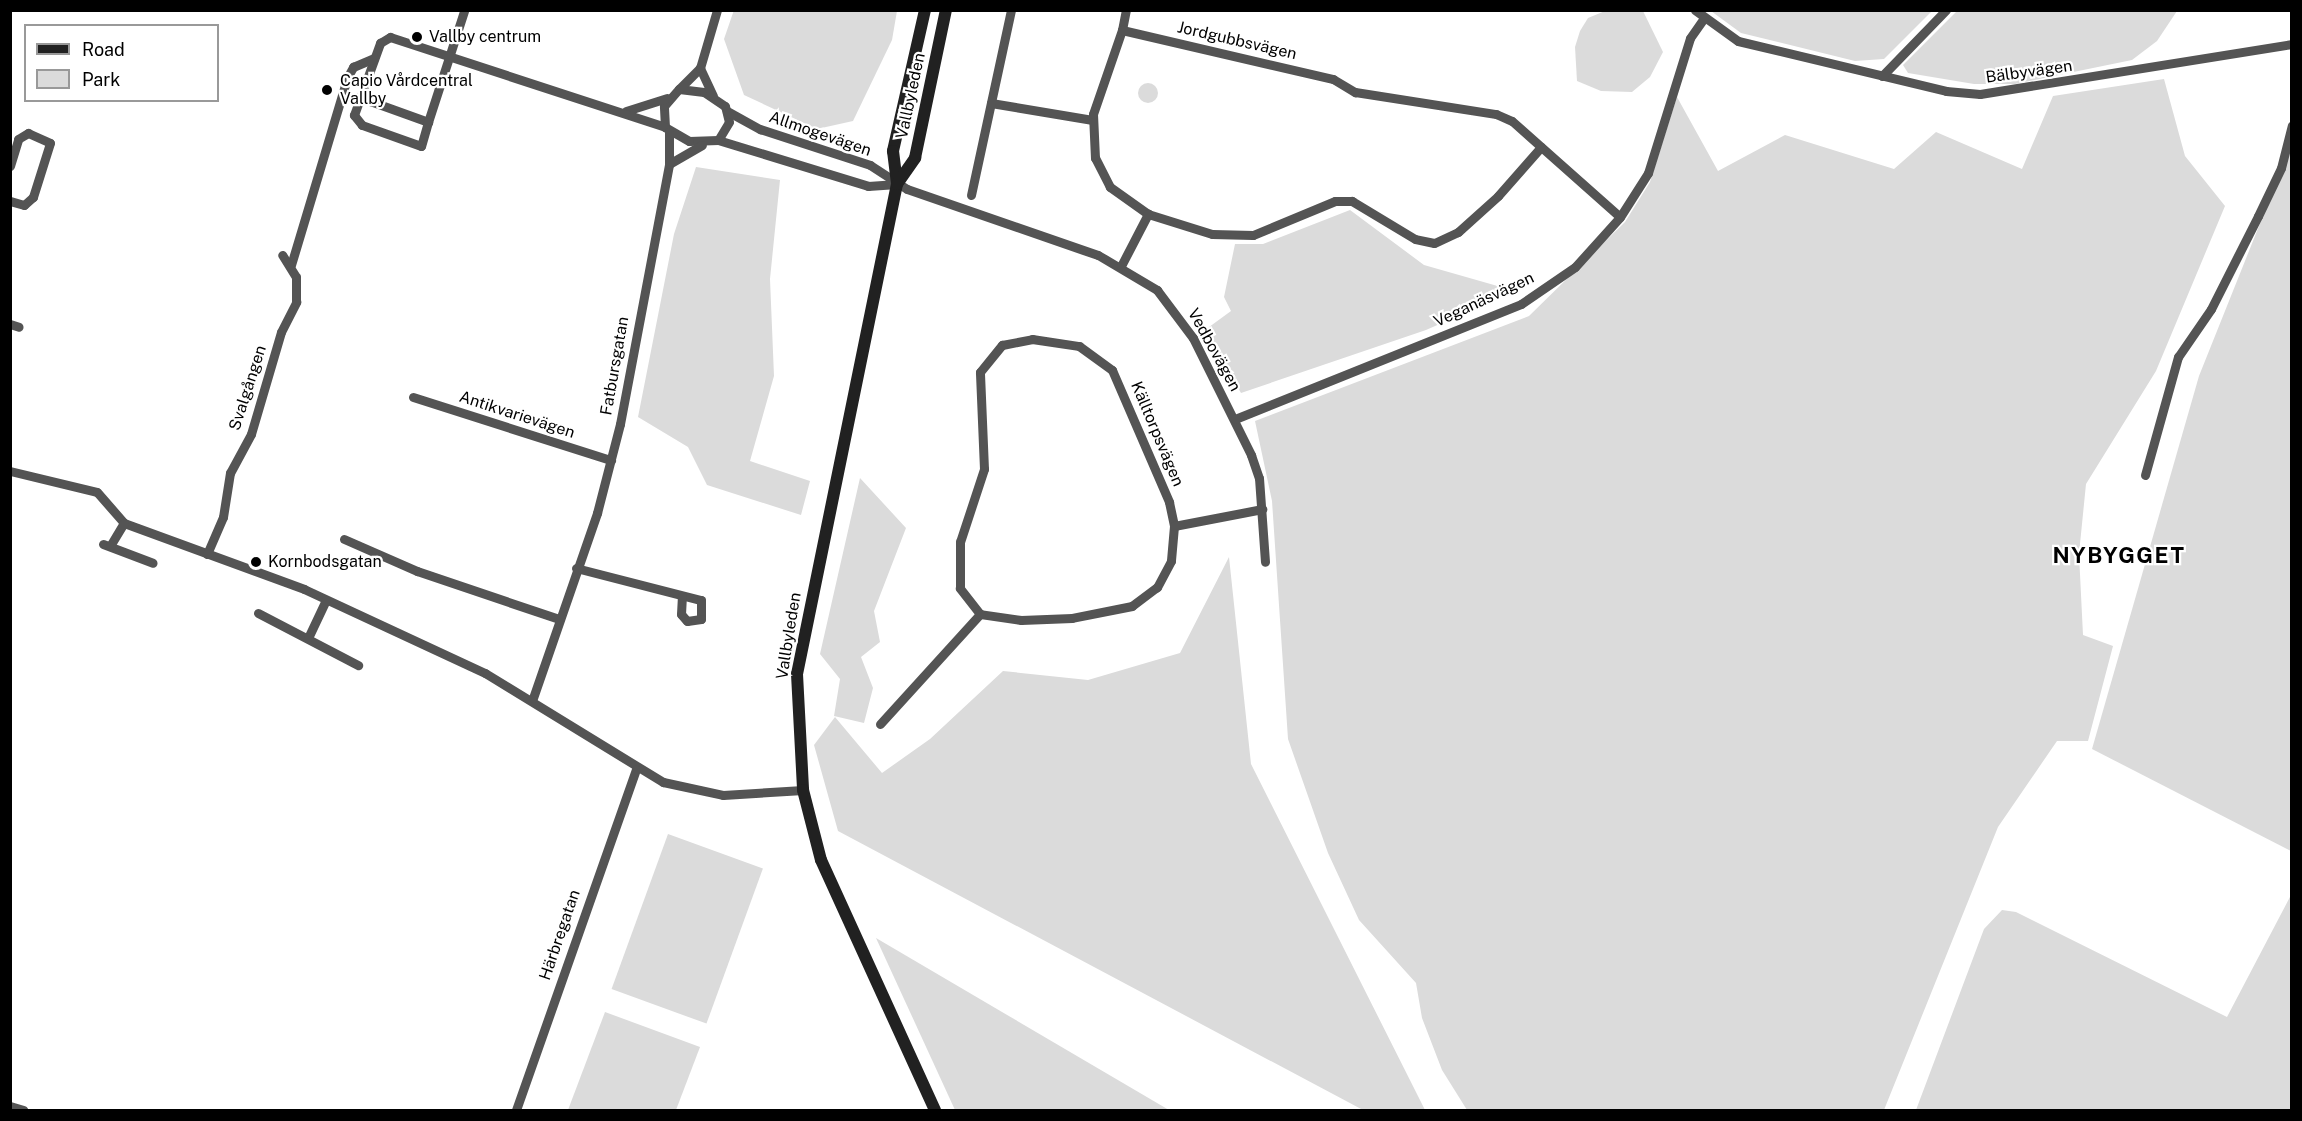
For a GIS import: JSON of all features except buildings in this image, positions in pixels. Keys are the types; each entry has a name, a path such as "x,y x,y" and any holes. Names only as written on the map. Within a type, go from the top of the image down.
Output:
{"main road":[{"name":"Vallbyleden","path":"925,10 893,151 897,184 797,674 804,790 830,885 935,1110"},
{"name":"Vallbyleden","path":"897,184 915,158 946,10"}],"street":[{"path":"623,112 667,98 679,90 700,68 717,10"},
{"path":"970,195 1011,10"},
{"path":"1126,10 1122,30 1093,120 1095,158 1110,187 1148,214 1182,228 1253,235 1335,201 1352,201 1415,239 1434,243 1466,224 1541,147"},
{"path":"1695,10 1704,18"},
{"path":"1882,76 1946,10"},
{"path":"464,11 450,56 428,123 422,146 362,125 354,115 380,43 390,37 450,56 623,112 667,130 714,141"},
{"name":"Bälbyvägen","path":"1704,18 1738,41 1946,91 1999,93 2292,44"},
{"name":"Veganäsvägen","path":"1235,419 1521,304 1575,267 1620,217 1648,173 1690,38 1704,18"},
{"name":"Jordgubbsvägen","path":"1122,30 1333,79 1355,92 1496,114 1512,121 1620,217"},
{"name":"Svalgången","path":"207,554 223,517 230,473 251,434 281,332 296,302 291,265 347,78 353,67 374,58"},
{"path":"669,164 714,141 726,130 727,111 714,98 700,68"},
{"path":"363,88 370,101 428,123"},
{"path":"679,90 694,89 714,98"},
{"path":"667,98 667,130"},
{"path":"991,103 1093,120"},
{"name":"Allmogevägen","path":"727,111 760,129 870,165 897,184"},
{"path":"2145,475 2178,357 2211,309 2258,216 2281,168 2292,125"},
{"name":"Fatbursgatan","path":"533,698 611,460 669,164 667,130"},
{"path":"10,166 18,139 28,133 50,143 33,197 24,205 10,201"},
{"name":"Allmogevägen","path":"714,141 868,186 897,184"},
{"name":"Vedbovägen","path":"897,184 1121,266 1157,290 1181,318 1235,419 1259,478 1265,562"},
{"path":"1121,266 1148,214"},
{"path":"282,255 291,265"},
{"name":"Källtorpsvägen","path":"980,614 960,588 958,558 984,470 978,380 982,366 1002,345 1032,339 1068,343 1103,361 1124,392 1174,525"},
{"name":"Antikvarievägen","path":"413,397 611,460"},
{"path":"10,471 33,473 97,492 124,523 326,600 533,698 636,770 699,793 804,790"},
{"path":"880,724 980,614 1072,618 1132,606 1166,573 1174,525 1262,509"},
{"path":"124,523 106,545 153,563"},
{"path":"344,539 417,571 559,619"},
{"path":"576,568 682,597"},
{"path":"308,638 326,600"},
{"path":"258,613 358,665"},
{"name":"Härbregatan","path":"516,1110 636,770"},
{"path":"10,1106 23,1110"}],"green space":[{"path":"734,10 897,11 892,40 853,121 817,129 744,95 724,39"},
{"path":"1605,11 1643,11 1663,52 1650,77 1632,92 1601,91 1577,81 1575,47 1580,31 1588,18"},
{"path":"1711,11 1932,11 1884,59 1855,61 1741,33"},
{"path":"1957,11 2177,11 2157,41 2132,60 2015,84 1974,84 1908,73 1903,65"},
{"path":"2164,79 2185,156 2225,206 2156,371 2086,484 2079,554 2083,635 2113,646 2088,741 2057,741 1998,827 1884,1110 1467,1110 1442,1070 1422,1018 1416,983 1359,920 1328,853 1288,739 1272,501 1255,421 1529,316 1625,222 1650,182 1677,97 1718,171 1785,135 1894,169 1936,132 2022,169 2053,96"},
{"path":"1148,83 1155,86 1158,93 1155,100 1148,103 1141,100 1138,93 1141,86"},
{"path":"2291,146 2291,851 2092,749 2199,376"},
{"path":"696,167 780,180 770,279 774,376 750,461 810,481 801,515 707,485 688,447 638,417 674,234"},
{"path":"1350,210 1424,265 1515,291 1426,330 1241,393 1205,330 1231,311 1224,297 1235,244 1263,244"},
{"path":"860,478 906,528 874,611 880,642 861,657 873,688 864,723 834,716 840,679 820,654"},
{"path":"1229,557 1251,764 1425,1110 1363,1110 838,831 814,745 835,717 882,773 930,739 1003,671 1088,680 1180,653"},
{"path":"668,834 763,869 706,1024 612,989"},
{"path":"2291,895 2291,1110 1916,1110 1984,929 2002,910 2016,912 2227,1017"},
{"path":"876,938 1169,1110 955,1110"},
{"path":"605,1012 700,1047 676,1110 568,1110"}],"place":[{"name":"Vallby centrum","path":"417,37"},
{"name":"Capio Vårdcentral Vallby","path":"327,90"},
{"name":"Kornbodsgatan","path":"256,562"}],"district":[{"name":"NYBYGGET","path":"2119,556"}]}
